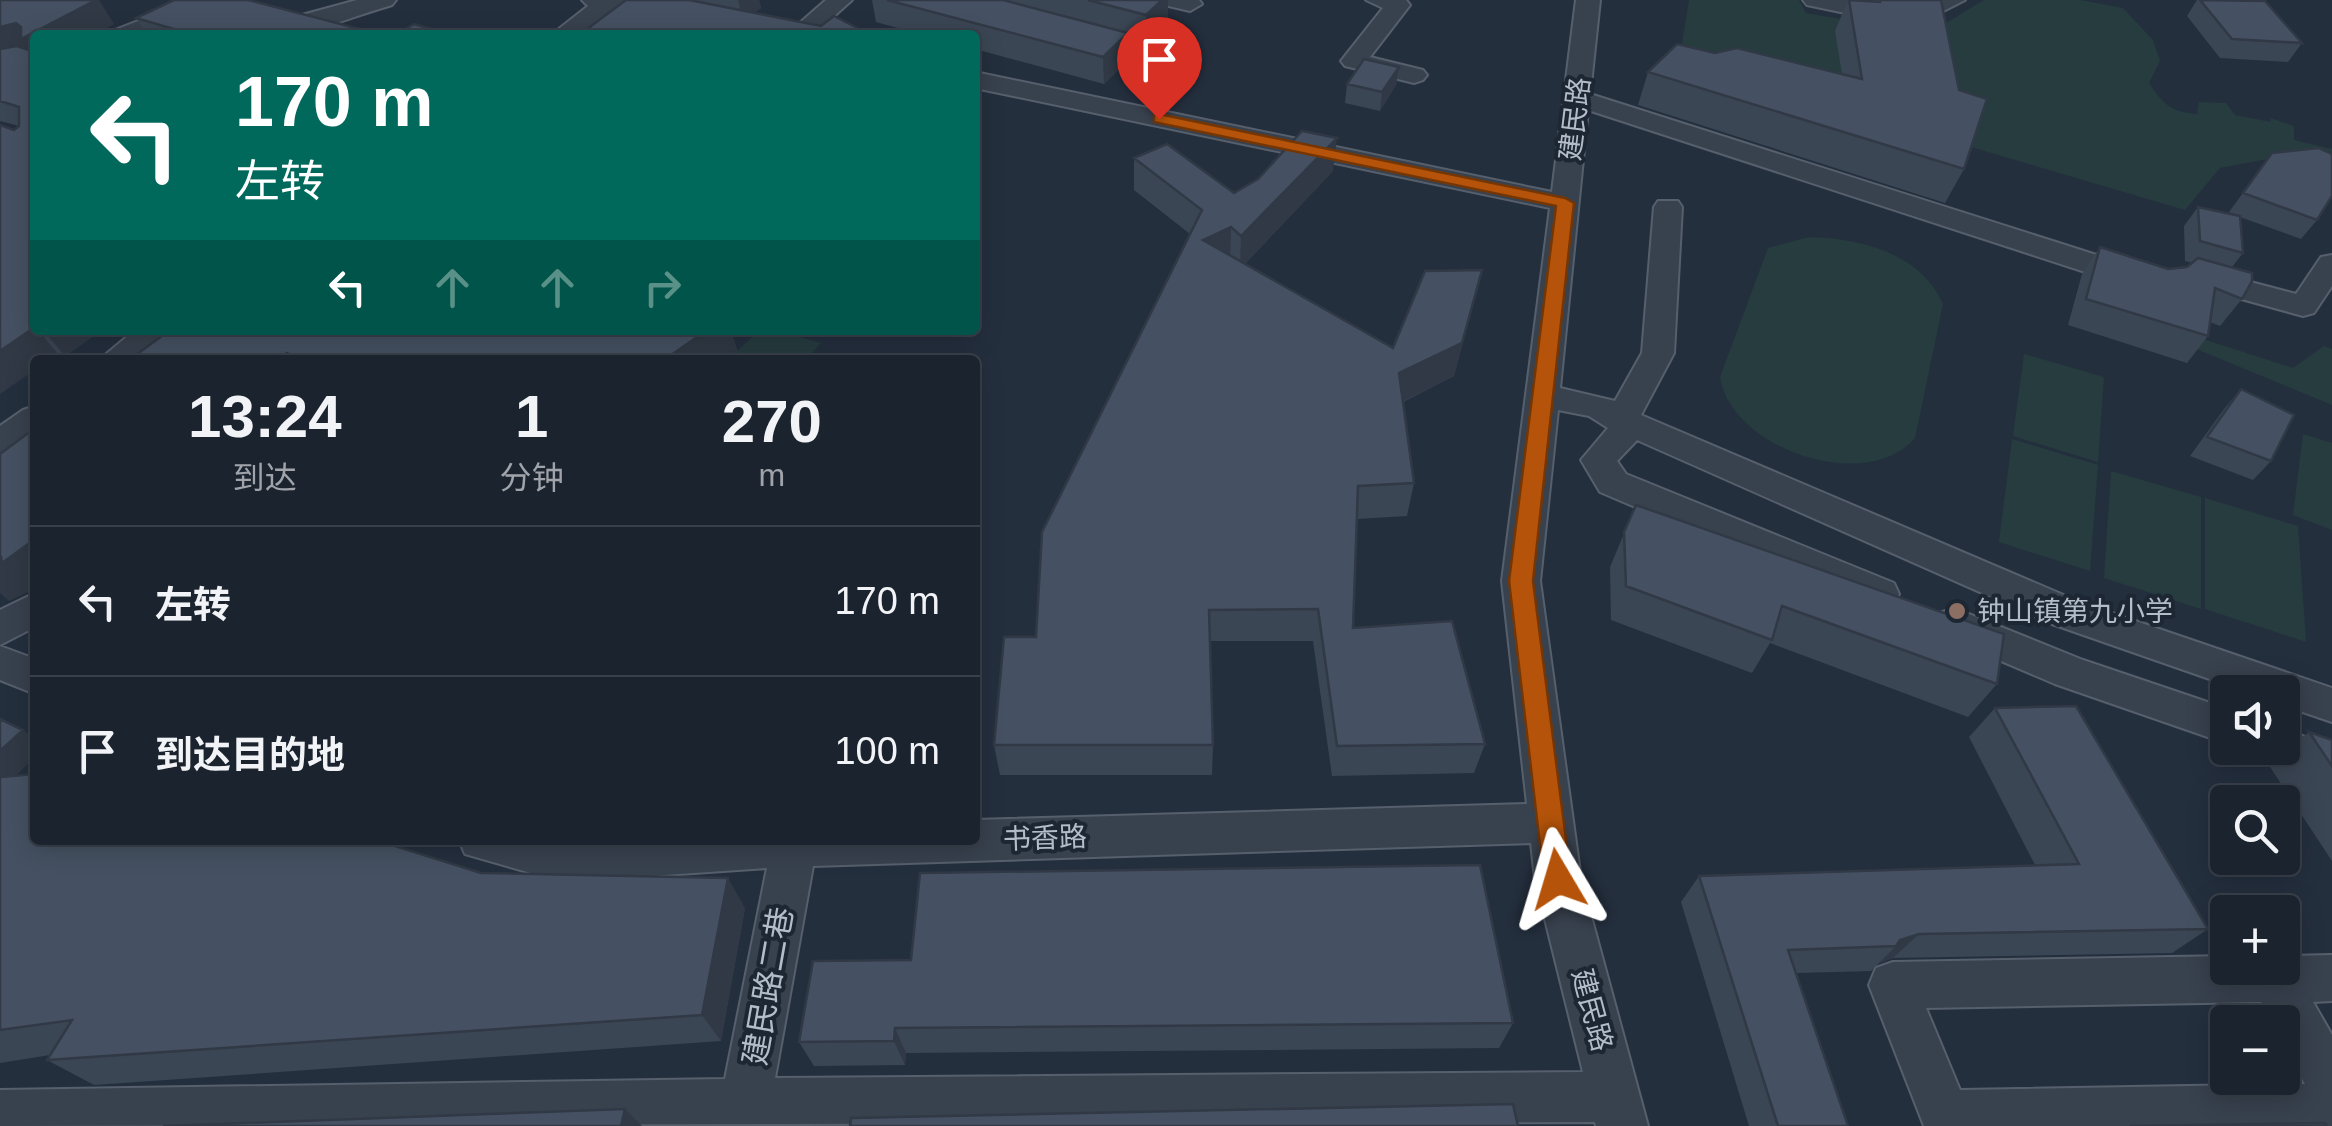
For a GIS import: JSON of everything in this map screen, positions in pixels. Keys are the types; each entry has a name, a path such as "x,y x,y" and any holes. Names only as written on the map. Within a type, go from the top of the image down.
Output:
{"street":[{"path":"294,30 311,20 384,0"},
{"path":"804,30 840,0"},
{"path":"1378,0 1398,4 1354,61 1414,75"},
{"name":"建民路","path":"1588,0 1521,581 1558,879 1618,1112"},
{"path":"1815,0 1912,20 1954,0"},
{"path":"139,30 223,1"},
{"path":"570,30 604,1 734,30"},
{"path":"274,12 355,30"},
{"path":"1062,30 1157,56"},
{"path":"980,81 1565,203"},
{"path":"1577,98 2150,282 2176,270 2304,306 2332,264"},
{"path":"1668,207 1658,352 1626,422 1598,460 1613,483 2070,672 2210,722"},
{"path":"122,355 150,335"},
{"path":"1542,396 1598,406 1626,422 2066,613 2332,705"},
{"path":"0,444 30,422"},
{"path":"0,629 30,611"},
{"path":"2066,613 2070,672"},
{"path":"0,662 30,675"},
{"path":"2300,752 2332,764"},
{"name":"书香路","path":"980,840 1551,823"},
{"name":"书香路","path":"500,845 562,861 827,845"},
{"name":"建民路二巷","path":"744,1115 794,846"},
{"path":"2300,979 2332,978"},
{"path":"2210,980 1893,984 1945,1116 2332,1109"},
{"path":"2277,985 2332,1084"},
{"path":"0,1116 1618,1112"}],"green space":[{"path":"1689,0 1799,0 1806,13 1928,34 1984,0 2080,0 2123,8 2153,40 2160,61 2149,83 2168,106 2197,114 2199,102 2226,103 2235,115 2271,122 2270,118 2294,126 2294,140 2332,149 2332,170 2273,158 2220,168 2185,210 1971,147 1677,75"},
{"path":"1809,237 1868,245 1904,261 1920,272 1943,304 1915,438 1893,455 1865,463 1835,463 1803,456 1748,425 1730,403 1720,377 1768,248"},
{"path":"754,335 793,335 821,343 810,355 732,355"},
{"path":"2191,335 2293,368 2324,346 2332,349 2332,405 2189,346"},
{"path":"2024,354 2104,377 2098,462 2013,436"},
{"path":"2303,434 2332,443 2332,530 2293,515"},
{"path":"2012,439 2098,465 2090,571 1999,542"},
{"path":"2111,471 2201,497 2201,609 2104,578"},
{"path":"2205,498 2298,526 2306,642 2205,609"}],"building":[{"path":"0,0 96,0 38,30 30,30 30,34 21,39 21,27 16,23 0,27"},
{"path":"174,0 248,0 364,30 177,30 136,18"},
{"path":"626,0 689,0 821,26 834,16 861,30 586,30"},
{"path":"887,0 1003,0 1128,33 1103,57"},
{"path":"1088,0 1162,0 1146,15"},
{"path":"1849,0 1941,0 1959,90 1987,99 1964,169 1648,72 1677,44 1715,53 1737,48 1862,79"},
{"path":"2200,0 2265,1 2302,43 2232,39"},
{"path":"414,24 435,30 404,30"},
{"path":"17,46 30,50 30,330 0,351 0,125 14,130 19,126 19,107 0,101 0,49"},
{"path":"1364,59 1399,67 1382,92 1347,84"},
{"path":"1302,131 1337,138 1241,236 1231,227 1203,240 1393,348 1425,271 1482,270 1462,343 1399,373 1414,483 1358,486 1353,628 1452,621 1485,744 1337,746 1318,609 1209,610 1213,745 994,745 1004,637 1036,637 1042,532 1202,210 1134,158 1167,144 1234,193 1258,179"},
{"path":"2319,148 2332,154 2332,196 2317,220 2243,193 2272,153"},
{"path":"2198,207 2240,216 2243,253 2200,241"},
{"path":"2100,247 2168,269 2187,267 2198,258 2252,273 2252,281 2242,299 2215,288 2208,336 2086,299"},
{"path":"163,335 700,335 671,355 136,355"},
{"path":"2241,389 2294,415 2271,461 2207,437"},
{"path":"30,432 30,543 2,563 0,556 0,454"},
{"path":"1636,505 2004,634 1997,684 1782,606 1772,640 1626,586 1624,532"},
{"path":"2076,706 2208,929 1919,934 1900,940 1896,946 1788,950 1848,1126 1778,1126 1699,876 2079,864 1995,708"},
{"path":"0,719 23,730 0,751"},
{"path":"2309,732 2332,740 2332,766"},
{"path":"30,774 30,845 392,845 481,873 728,878 702,1015 47,1060 72,1020 0,1030 0,777"},
{"path":"1480,865 1513,1023 895,1028 894,1041 799,1042 813,961 911,960 920,873"},
{"path":"1513,1104 1518,1126 850,1126 851,1118"},
{"path":"625,1109 621,1126 163,1126"},
{"path":"2325,1123 2327,1126 2130,1126"}],"place":[{"name":"钟山镇第九小学","path":"1957,611"}],"route":[{"path":"1159,119 1565,203 1521,581 1558,879"}]}
